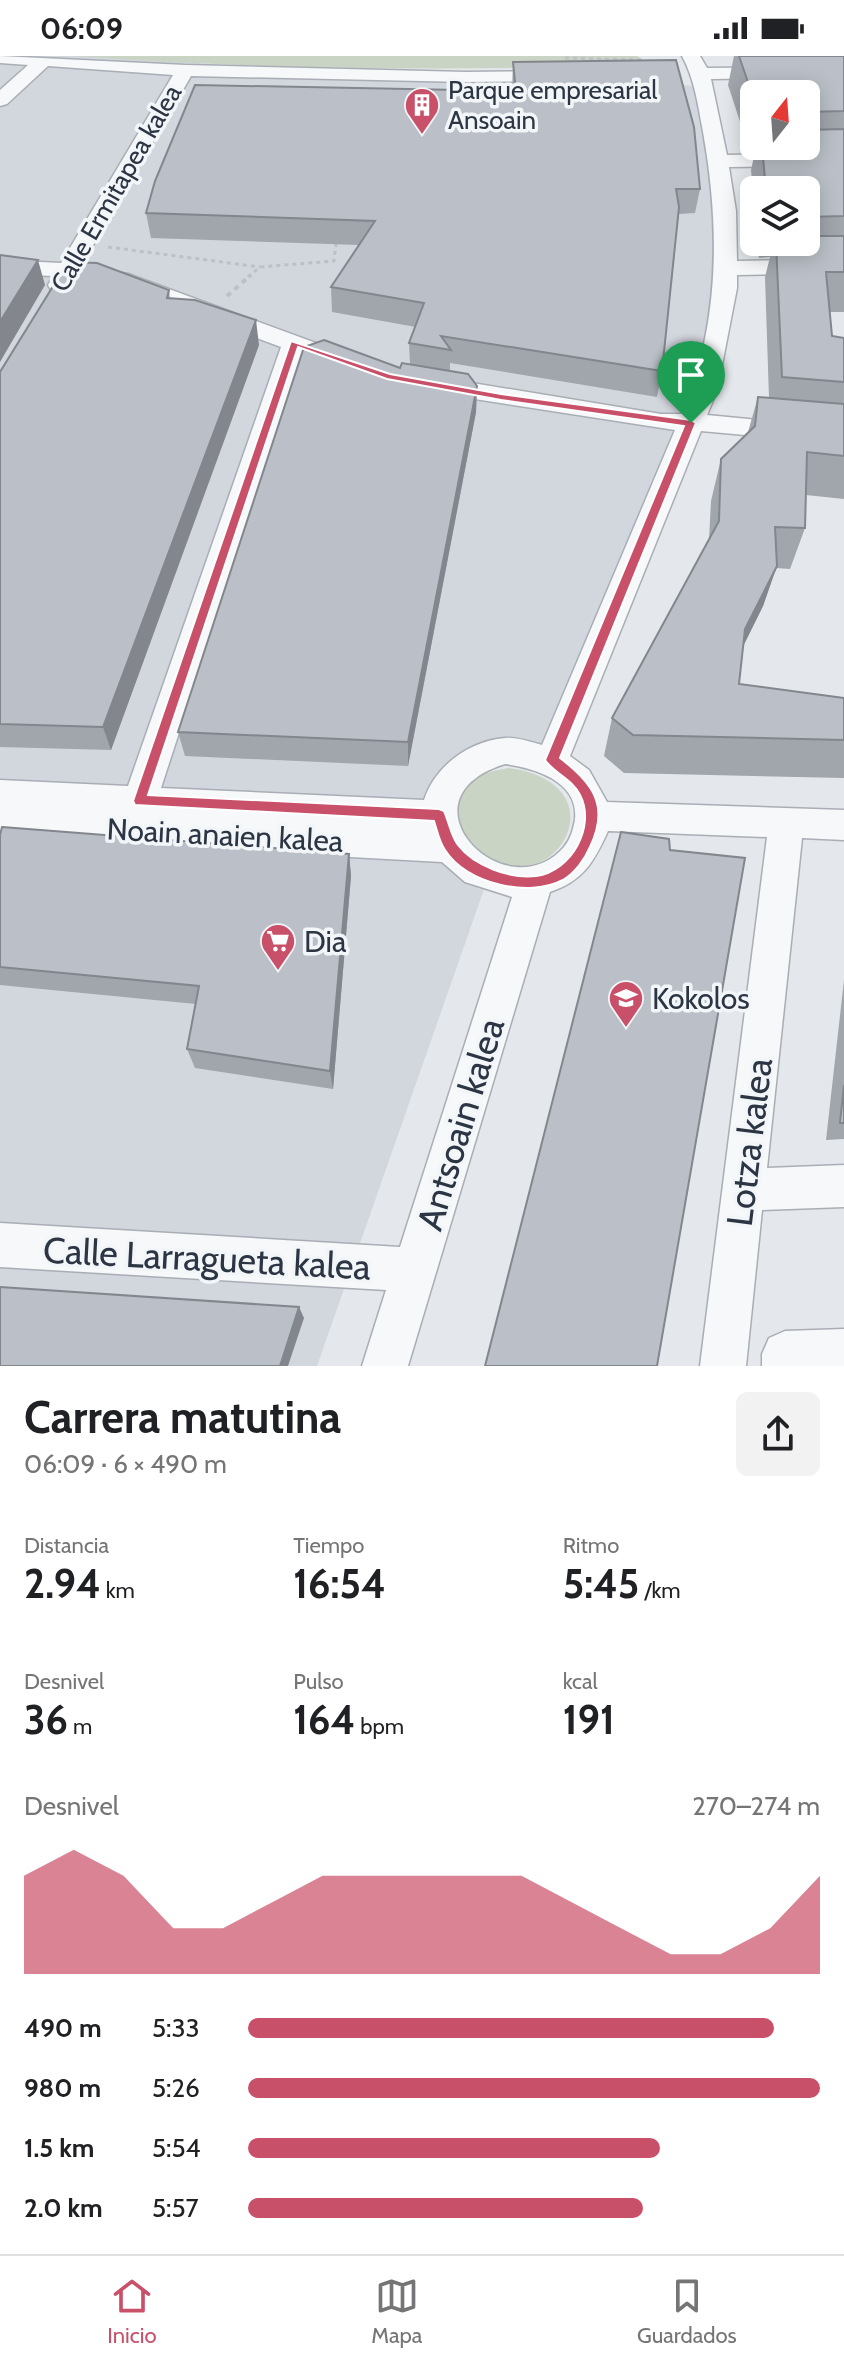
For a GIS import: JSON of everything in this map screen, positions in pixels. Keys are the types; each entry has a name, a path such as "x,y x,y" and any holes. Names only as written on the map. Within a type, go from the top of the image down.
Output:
{"street":[{"path":"0,58 41,63 265,73 575,76"},
{"path":"0,100 41,63"},
{"name":"Calle Ermitapea kalea","path":"45,310 185,70"},
{"path":"552,760 704,391 726,288 725,211 718,161 689,70 844,72"},
{"path":"718,161 844,159"},
{"path":"726,268 844,266"},
{"path":"0,267 67,270 120,279 373,371"},
{"path":"140,801 294,343"},
{"path":"416,381 617,415 844,436"},
{"path":"505,751 528,752 552,760 576,778 587,794 593,816 592,830 580,854 559,875 535,882 489,875 465,862 445,831 443,791 456,773 481,756 505,751"},
{"name":"Noain anaien kalea","path":"0,794 140,801 445,831"},
{"path":"593,816 844,825"},
{"name":"Noain anaien kalea","path":"0,823 445,831"},
{"name":"Lotza kalea","path":"723,1366 786,823"},
{"name":"Antsoain kalea","path":"385,1366 535,882"},
{"path":"744,1190 844,1186"},
{"name":"Calle Larragueta kalea","path":"0,1245 415,1270"},
{"path":"785,1366 785,1354 844,1352"}],"path":[{"path":"558,58 646,60 651,65"},
{"path":"107,247 260,267 334,261 336,244"},
{"path":"222,300 260,267"}],"shaded area":[{"path":"0,56 97,56 511,85 672,83 703,88 726,288 704,391 552,760 516,752 456,773 489,875 317,1366 0,1366"}],"green space":[{"path":"75,56 637,56 651,65 363,68"},
{"path":"509,768 543,778 563,795 570,814 567,835 555,852 536,864 512,868 479,855 459,834 458,819 461,796 472,780"}],"building":[{"path":"739,56 844,56 844,111 820,112 820,80 747,80"},
{"path":"676,60 694,127 700,189 676,189 679,207 662,371 441,336 451,350 409,343 424,303 331,287 375,221 146,213 155,181 195,85 516,91 513,62"},
{"path":"844,129 844,216 820,217 820,176 765,176 763,160 820,160 820,130"},
{"path":"820,236 844,236 844,272 826,272 832,336 844,338 844,382 782,377 777,256 820,256"},
{"path":"0,255 38,260 0,322"},
{"path":"68,262 97,263 169,290 167,298 195,300 256,320 103,727 0,724 0,372"},
{"path":"324,340 400,368 402,363 468,374 477,386 408,742 178,732 304,347"},
{"path":"758,397 844,404 844,456 807,452 805,528 775,527 777,566 745,629 739,684 844,698 844,740 633,735 612,718 719,521 721,459 755,426"},
{"path":"2,827 349,854 330,1071 187,1049 199,986 0,967"},
{"path":"621,832 669,839 670,850 745,858 657,1366 485,1366"},
{"path":"844,1085 844,1123 840,1123"},
{"path":"0,1287 299,1307 280,1366 0,1366"}],"place":[{"name":"Parque empresarial Ansoain","path":"422,136"},
{"name":"Dia","path":"278,972"},
{"name":"Kokolos","path":"626,1029"}],"route":[{"path":"294,343 387,376 661,422 691,423 552,760 576,778 587,794 593,816 592,830 580,854 559,875 535,882 489,875 465,862 450,847 439,815 140,801 294,343"}]}
